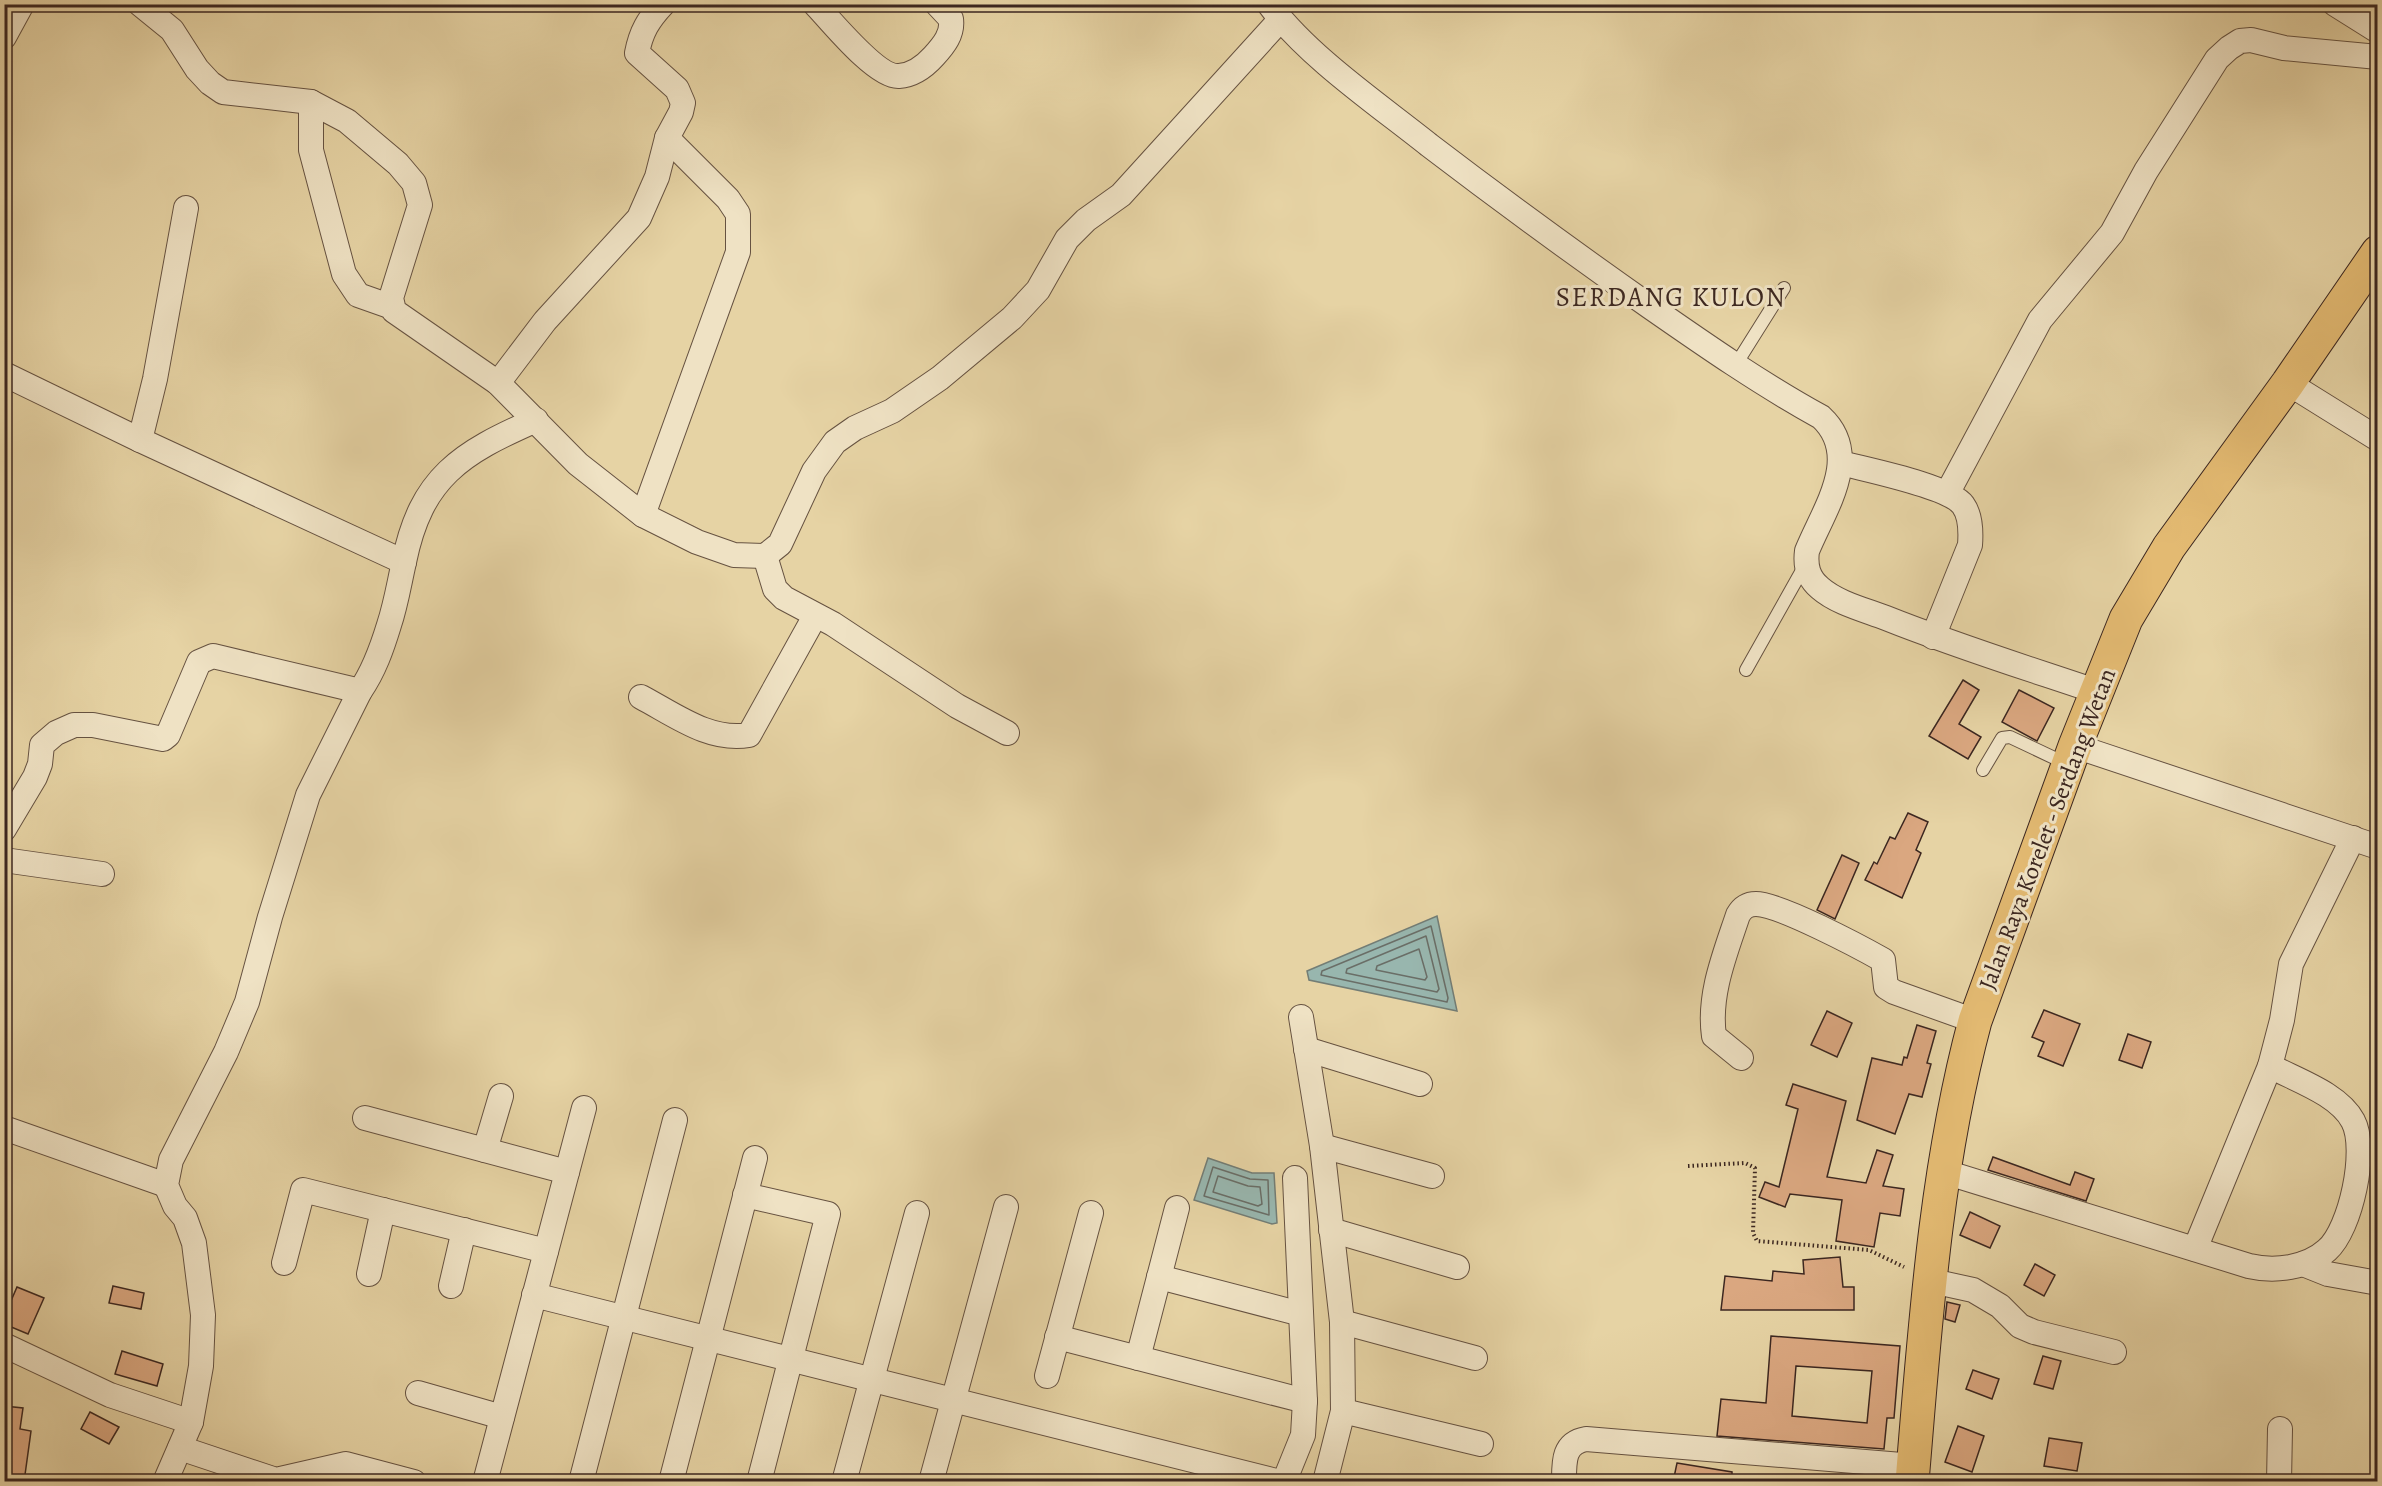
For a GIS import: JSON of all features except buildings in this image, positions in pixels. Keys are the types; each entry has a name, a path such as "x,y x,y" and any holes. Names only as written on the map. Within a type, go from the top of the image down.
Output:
{"main road":[{"name":"Jalan Raya Korelet - Serdang Wetan","path":"1913,1474 1945,1172 1966,1056 1975,1021 2071,755 2126,619 2169,548 2288,383 2378,252"}],"street":[{"path":"6,32 22,4"},
{"path":"140,4 172,30 197,69 210,83 223,92 311,102 346,121 398,164 414,183 420,205 390,298 392,307"},
{"path":"498,383 545,321 639,218 657,177 668,138 683,103 677,89 637,53 641,33 650,18 663,4"},
{"path":"815,4 873,63 884,72 899,76 922,69 950,35 951,19 937,4"},
{"path":"2335,4 2368,20"},
{"path":"311,102 312,150 344,274 358,295 392,307 400,316 498,383 578,464 643,515 697,542 734,555 765,556 780,544 814,471 835,442 855,428 892,411 940,378 1012,318 1038,290 1067,239 1086,220 1121,195 1275,12 1355,87 1446,158 1577,255 1735,366 1821,417 1830,425 1837,436 1841,463 1839,474 1807,552 1805,565 1809,576 1820,589 1839,600 1933,637 2098,692"},
{"path":"1948,492 2040,320 2112,233 2146,171 2217,59 2229,48 2251,40 2284,48 2378,57"},
{"path":"643,515 738,252 738,214 728,199 668,138"},
{"path":"140,440 155,379 186,208"},
{"path":"4,374 140,440 404,562"},
{"path":"2288,383 2378,440"},
{"path":"165,1482 191,1422 201,1366 203,1315 194,1243 185,1218 175,1206 166,1185 171,1160 226,1052 247,1002 270,917 308,795 360,691 370,677 400,593 404,562 419,512 438,481 469,452 536,420"},
{"path":"1841,463 1948,492 1959,500 1968,516 1970,545 1933,637"},
{"path":"765,556 774,589 784,598 833,624 957,706 1007,733"},
{"path":"641,697 717,735 733,738 749,735 815,616"},
{"path":"4,828 35,777 40,764 39,753 46,740 74,725 93,724 163,739 168,735 194,670 204,658 213,656 360,691"},
{"path":"2071,755 2353,838 2378,848"},
{"path":"2195,1249 2270,1066 2282,1020 2291,964 2353,838"},
{"path":"4,860 102,874"},
{"path":"1741,1058 1714,1036 1711,1017 1720,972 1738,915 1742,908 1754,904 1767,905 1796,916 1883,960 1886,987 1894,992 1975,1021"},
{"path":"1301,1017 1322,1146 1342,1322 1343,1411 1325,1482"},
{"path":"1306,1049 1420,1084"},
{"path":"1945,1172 2156,1239 2261,1269 2303,1264 2326,1251 2336,1241 2355,1185 2359,1134 2352,1119 2342,1107 2325,1095 2270,1066"},
{"path":"485,1150 501,1096"},
{"path":"485,1482 584,1108"},
{"path":"365,1118 567,1172"},
{"path":"581,1482 675,1120"},
{"path":"4,1128 166,1185"},
{"path":"1322,1146 1432,1176"},
{"path":"671,1482 755,1158"},
{"path":"534,1295 1282,1482 1302,1435 1305,1401 1295,1178"},
{"path":"284,1263 303,1190 546,1251"},
{"path":"746,1195 828,1214 759,1482"},
{"path":"931,1482 1006,1207"},
{"path":"1138,1358 1177,1208"},
{"path":"369,1274 383,1210"},
{"path":"1047,1376 1091,1213"},
{"path":"844,1482 917,1214"},
{"path":"451,1286 464,1230"},
{"path":"1331,1230 1457,1267"},
{"path":"2303,1264 2328,1274 2378,1283"},
{"path":"1159,1277 1301,1314"},
{"path":"1932,1281 1973,1290 2000,1306 2020,1326 2034,1332 2114,1352"},
{"path":"1342,1322 1475,1358"},
{"path":"1057,1338 1305,1401"},
{"path":"4,1345 110,1395 191,1422"},
{"path":"418,1393 502,1418"},
{"path":"1343,1411 1481,1444"},
{"path":"2279,1482 2280,1429"},
{"path":"1564,1482 1565,1455 1570,1446 1586,1439 1913,1474"},
{"path":"180,1448 276,1481 332,1474 346,1464 414,1482"}],"lane":[{"path":"1735,366 1784,288"},
{"path":"1746,670 1805,565"},
{"path":"1983,770 2002,738 2010,737 2071,755"}],"path":[{"path":"1688,1166 1745,1163 1755,1168 1753,1233 1757,1241 1869,1250 1932,1281"}],"water":[{"path":"1437,916 1457,1011 1309,980 1307,971"},
{"path":"1208,1158 1252,1173 1274,1173 1277,1223 1272,1224 1194,1200"}],"district":[{"name":"SERDANG KULON","path":"1671,297"}]}
